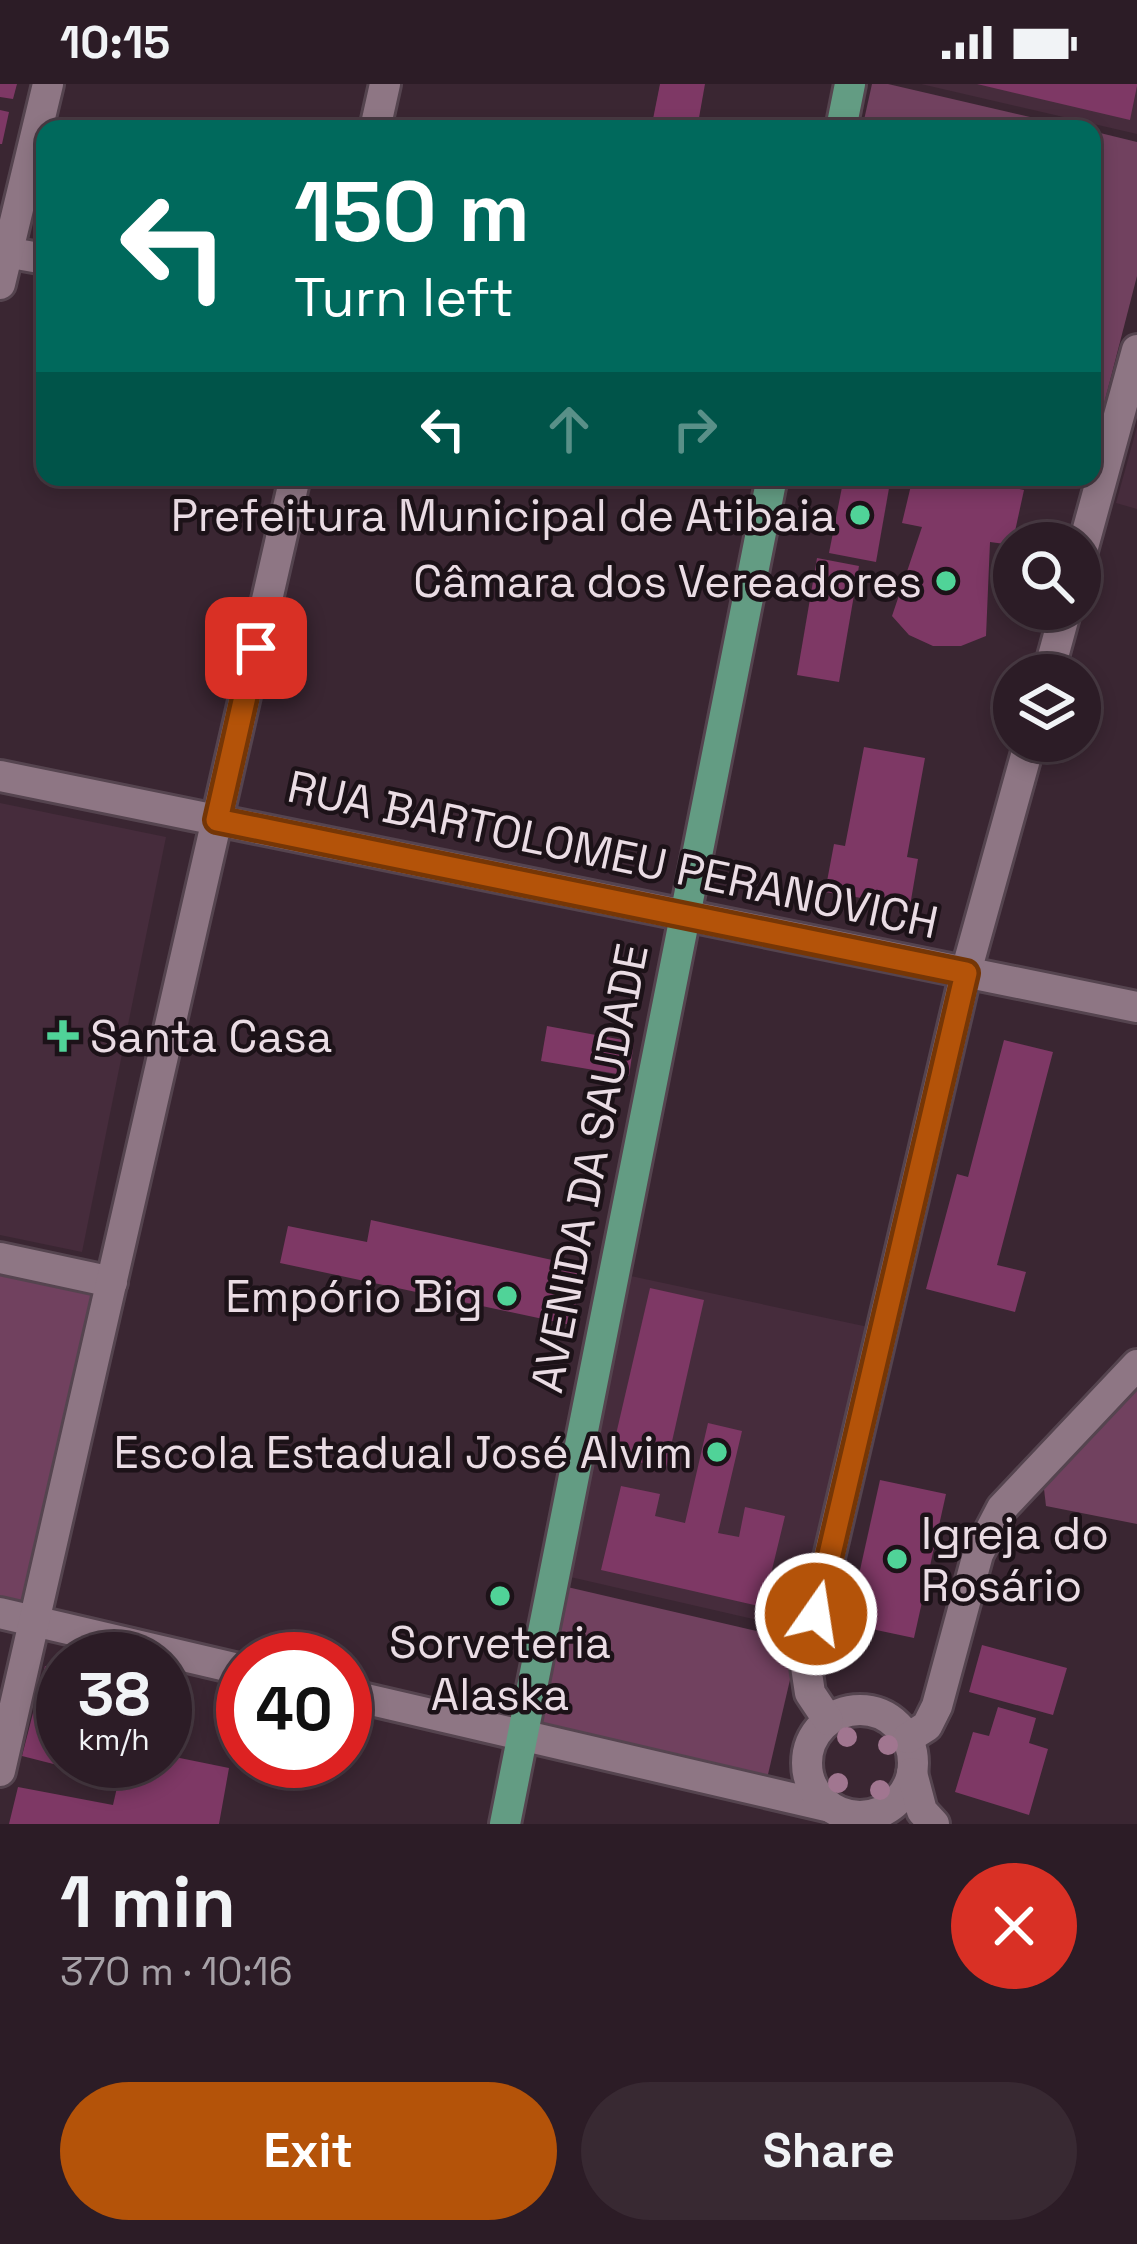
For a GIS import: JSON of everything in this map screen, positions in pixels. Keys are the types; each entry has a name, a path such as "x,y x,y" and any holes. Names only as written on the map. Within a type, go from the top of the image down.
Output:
{"main road":[{"path":"843,120 850,84"},
{"name":"AVENIDA DA SAUDADE","path":"505,1824 770,486"}],"street":[{"path":"38,120 48,84"},
{"path":"377,120 385,84"},
{"path":"0,284 3,252 36,129"},
{"path":"3,252 36,258"},
{"path":"1101,481 1137,350"},
{"path":"0,1771 294,486"},
{"path":"1090,522 1100,486"},
{"path":"829,1720 810,1693 805,1660 966,973 1024,762"},
{"name":"RUA BARTOLOMEU PERANOVICH","path":"0,776 1137,1007"},
{"path":"0,1258 112,1282"},
{"path":"908,1738 927,1726 937,1706 978,1554 1002,1508 1137,1366"},
{"path":"0,1612 216,1664"},
{"path":"372,1700 893,1824"},
{"path":"913,1773 894,1804 845,1815 818,1796 807,1764 809,1747 829,1720 845,1711 881,1713 908,1738 922,1811 934,1824"}],"shaded area":[{"path":"872,84 888,84 1043,120 864,120"},
{"path":"921,84 1137,84 1137,134 1101,126 1101,120 1077,120"},
{"path":"1101,133 1137,142 1137,276 1104,404"},
{"path":"1137,427 1137,509 1116,503"},
{"name":"Santa Casa","path":"0,803 166,837 82,1252 0,1235"},
{"path":"0,1266 93,1287 25,1604 0,1599"},
{"name":"Escola Estadual José Alvim","path":"626,1275 873,1328 801,1630 566,1576"},
{"path":"1137,1390 1137,1524 1046,1506 1044,1489"},
{"path":"563,1586 799,1641 766,1783 534,1730"}],"building":[{"path":"0,84 17,84 13,99 0,97"},
{"path":"660,84 705,84 699,120 653,120"},
{"path":"977,84 1137,84 1137,86 1130,120"},
{"path":"0,110 9,112 2,144 0,144"},
{"name":"Prefeitura Municipal de Atibaia","path":"842,486 889,486 876,562 829,553"},
{"name":"Câmara dos Vereadores","path":"911,486 1024,490 1017,522 993,522 986,636 961,646 933,646 909,635 892,616 922,527 902,523"},
{"path":"817,558 859,566 839,682 797,675"},
{"path":"864,747 925,758 907,857 918,859 910,906 825,892 834,844 845,846"},
{"path":"547,1026 634,1042 629,1076 541,1061"},
{"path":"1004,1040 1053,1052 997,1265 1026,1272 1015,1312 926,1289 957,1174 968,1177"},
{"name":"Empório Big","path":"371,1220 584,1267 571,1325 280,1263 288,1226 367,1242"},
{"path":"650,1288 704,1300 666,1468 611,1456"},
{"path":"708,1423 742,1431 718,1533 739,1537 745,1507 785,1516 763,1607 601,1570 621,1486 660,1494 655,1516 685,1523"},
{"name":"Igreja do Rosário","path":"880,1480 946,1494 914,1638 848,1624"},
{"path":"982,1645 1067,1668 1053,1715 969,1692"},
{"path":"36,1701 36,1760 22,1756"},
{"path":"998,1707 1036,1718 1029,1743 1048,1749 1029,1815 955,1792 973,1732 989,1736"},
{"path":"192,1760 216,1765 216,1788 225,1788 219,1824 9,1824 18,1787 113,1805 117,1788 192,1788"}],"place":[{"name":"Prefeitura Municipal de Atibaia","path":"860,515"},
{"name":"Câmara dos Vereadores","path":"946,581"},
{"name":"Santa Casa","path":"63,1036"},
{"name":"Empório Big","path":"507,1296"},
{"name":"Escola Estadual José Alvim","path":"717,1452"},
{"name":"Igreja do Rosário","path":"897,1559"},
{"name":"Sorveteria Alaska","path":"500,1596"}],"route":[{"path":"256,648 217,820 966,973 816,1614"}]}
